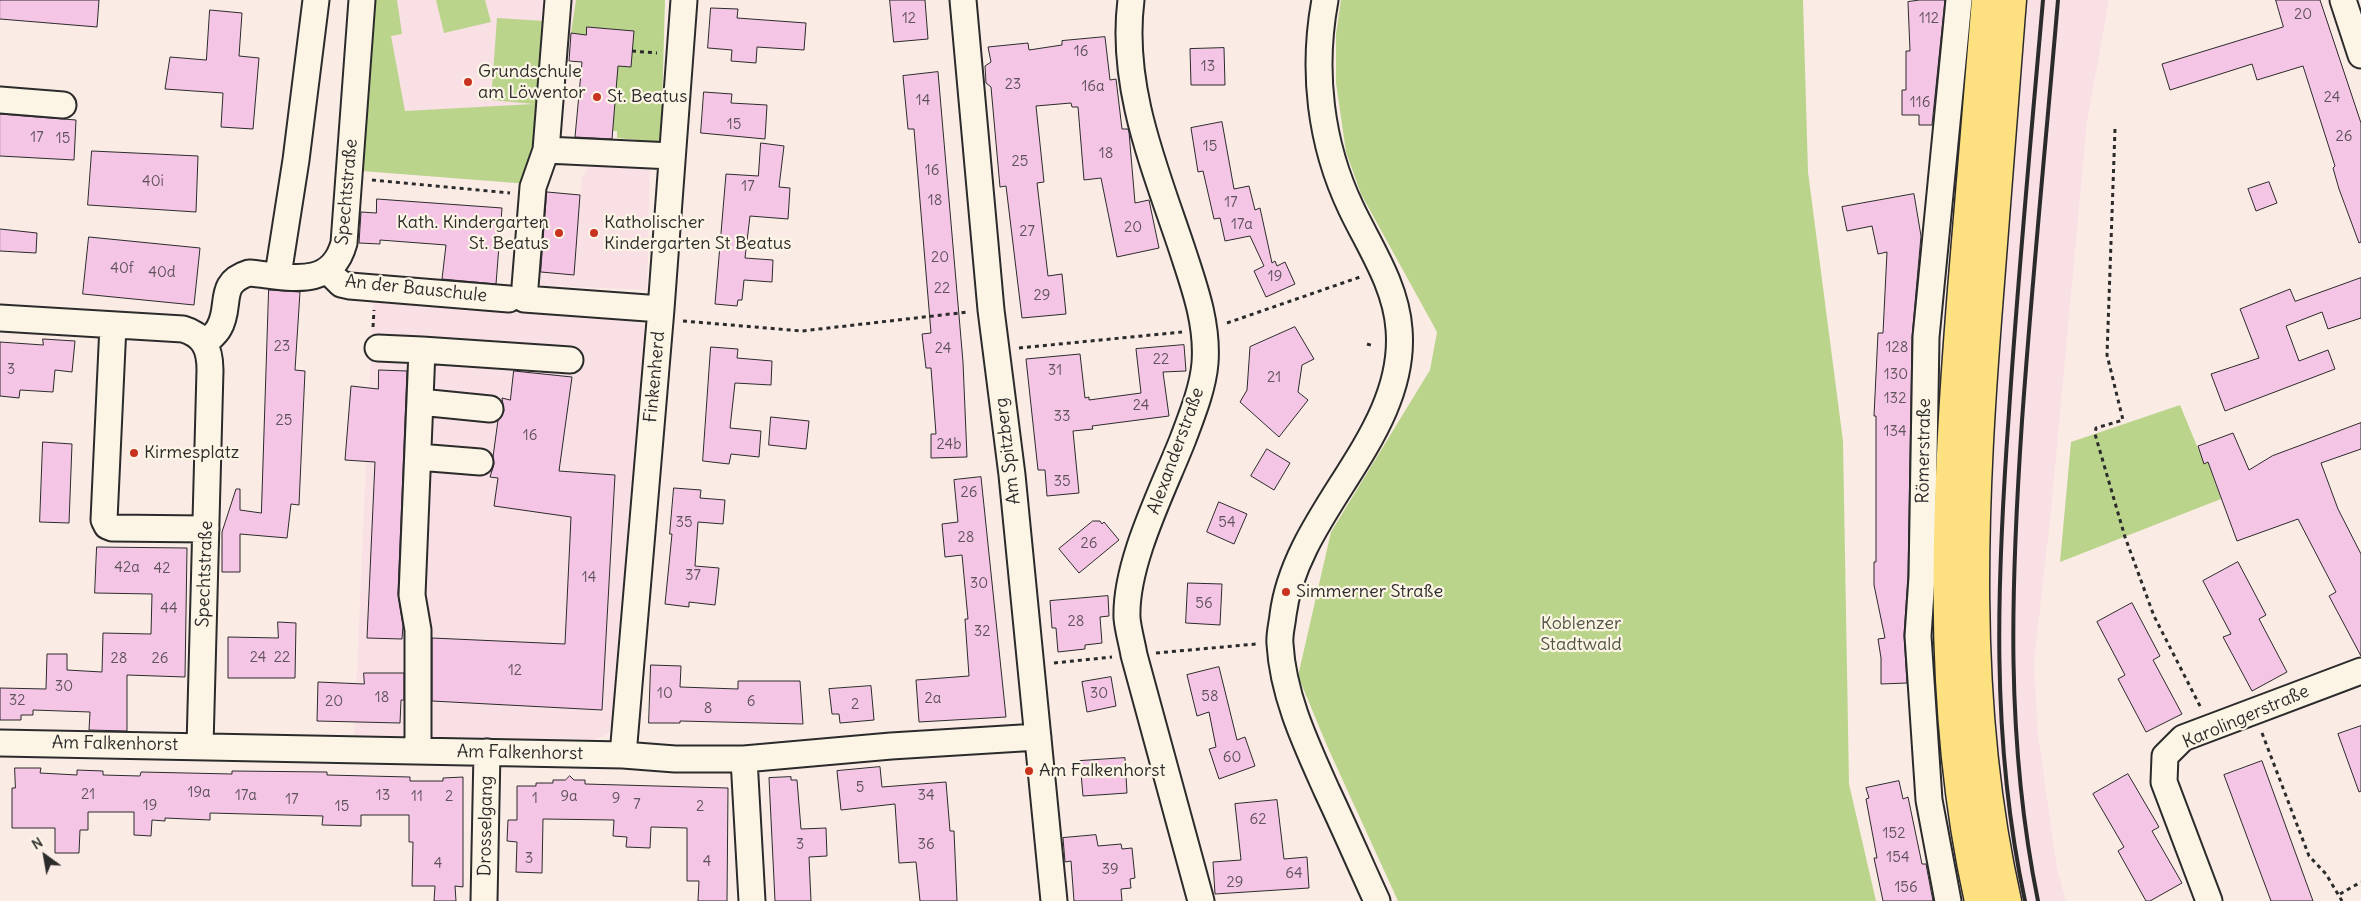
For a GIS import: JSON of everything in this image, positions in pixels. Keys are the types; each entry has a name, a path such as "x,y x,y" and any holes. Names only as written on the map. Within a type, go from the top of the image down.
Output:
{"highway":[{"path":"1979,901 1961,804 1954,743 1948,583 1950,478 1956,362 1986,0"},
{"path":"2007,901 1989,808 1981,737 1974,586 1977,477 1984,363 2012,0"}],"street":[{"path":"278,275 296,160 316,0"},
{"name":"Spechtstraße","path":"328,271 339,259 344,243 362,0"},
{"path":"517,299 534,178 546,150 558,0"},
{"name":"Finkenherd","path":"623,755 661,314 684,0"},
{"name":"Am Spitzberg","path":"963,0 991,310 1012,475 1054,901"},
{"name":"Alexanderstraße","path":"1131,0 1128,24 1138,115 1197,295 1206,330 1205,364 1193,412 1137,555 1129,585 1127,619 1134,655 1201,901"},
{"path":"1325,0 1321,23 1319,72 1323,122 1331,156 1349,205 1382,270 1394,302 1399,327 1400,349 1394,383 1377,425 1304,544 1286,592 1280,642 1284,682 1305,742 1377,901"},
{"name":"Römerstraße","path":"1948,901 1928,800 1918,636 1922,578 1926,337 1959,0"},
{"path":"2343,0 2361,55"},
{"path":"0,100 63,105"},
{"path":"546,150 672,156"},
{"path":"0,318 183,329 199,335 205,342 219,329 232,281 249,272 314,277 328,271"},
{"name":"An der Bauschule","path":"328,271 341,284 661,314"},
{"path":"113,325 104,520 107,526 112,528 206,529"},
{"name":"Spechtstraße","path":"200,746 210,360 205,342"},
{"path":"378,348 570,360"},
{"path":"418,750 418,630 412,595 422,350"},
{"path":"420,402 490,409"},
{"path":"418,457 480,462"},
{"name":"Karolingerstraße","path":"2209,901 2164,782 2165,756 2183,738 2361,670"},
{"name":"Am Falkenhorst","path":"0,742 623,755 675,759 744,759 891,746 1038,737"},
{"name":"Drosselgang","path":"484,901 487,752"},
{"path":"744,759 752,901"}],"path":[{"path":"2115,129 2107,355 2123,420 2096,428 2095,434 2125,537 2154,616 2211,727"},
{"path":"349,178 532,195"},
{"path":"376,288 373,342 378,348"},
{"path":"661,314 802,331 991,310"},
{"path":"996,351 1077,343"},
{"path":"1367,344 1374,346"},
{"path":"2254,711 2309,856 2340,894 2342,901"},
{"path":"2340,894 2361,882"}],"shaded area":[{"name":"Grundschule am Löwentor","path":"376,0 576,0 565,105 538,104 529,184 362,171"},
{"path":"2027,0 2109,0 2087,122 2051,511 2034,663 2038,734 2057,868 2066,901 2017,901 1992,736 1990,521 2002,299"},
{"name":"Katholischer Kindergarten St Beatus","path":"594,159 644,164 650,169 647,290 536,285 543,192 580,195 582,177"},
{"path":"373,302 636,321 643,325 646,333 614,725 607,734 595,740 354,737"}],"green space":[{"path":"376,0 397,0 402,34 391,36 405,111 534,104 491,100 497,18 544,21 529,184 362,171"},
{"path":"436,0 485,0 491,22 444,33"},
{"path":"576,0 665,0 661,142 617,138 617,131 612,131 618,66 631,67 634,31 587,27 586,35 571,33"},
{"name":"Koblenzer Stadtwald","path":"1341,0 1803,0 1808,172 1843,441 1849,784 1876,901 1398,901 1328,748 1298,676 1331,532 1430,370 1437,332 1361,194 1346,152 1336,83 1336,34"},
{"path":"2180,405 2204,463 2208,462 2221,499 2060,562 2071,442"}],"building":[{"path":"0,0 99,0 97,27 0,19"},
{"path":"890,0 925,0 928,39 894,42"},
{"path":"1945,0 1932,125 1919,125 1919,115 1902,115 1902,90 1906,90 1906,51 1910,51 1908,2"},
{"path":"2276,0 2320,0 2361,123 2361,242 2359,243 2339,189 2333,168 2335,166 2303,66 2257,80 2252,64 2170,90 2162,64 2283,27"},
{"path":"711,8 738,9 737,18 806,23 804,50 757,47 756,63 731,61 732,50 708,48"},
{"path":"210,10 242,13 239,56 259,58 253,129 221,127 223,93 165,89 170,57 206,60"},
{"name":"St. Beatus","path":"587,27 634,31 631,67 618,66 612,139 575,137 582,62 569,61 571,33 586,35"},
{"path":"1105,37 1110,80 1116,79 1122,129 1128,129 1129,132 1135,203 1149,200 1159,248 1117,257 1101,178 1084,180 1078,107 1072,107 1071,103 1036,106 1044,182 1037,183 1048,276 1062,274 1066,314 1022,318 1006,186 1000,187 991,87 986,83 985,66 991,62 988,47 1028,43 1029,50 1062,45 1062,41"},
{"path":"1224,48 1225,85 1191,85 1190,49"},
{"path":"938,72 963,362 967,457 931,458 931,434 936,434 931,368 926,368 922,334 931,333 914,129 908,129 903,76"},
{"path":"704,92 732,94 731,103 767,105 765,139 701,133"},
{"path":"0,114 76,120 74,160 0,156"},
{"path":"1222,122 1234,189 1249,186 1255,210 1260,208 1272,263 1275,261 1277,266 1285,262 1295,284 1266,297 1254,271 1264,266 1250,236 1225,241 1220,218 1214,219 1203,171 1198,172 1191,128"},
{"path":"761,143 784,146 779,187 790,188 788,219 750,216 745,258 773,260 772,282 744,280 742,300 738,300 737,306 715,304 726,174 758,176"},
{"path":"92,151 198,156 196,212 88,205"},
{"path":"2269,182 2277,203 2256,211 2248,189"},
{"name":"Kath. Kindergarten St. Beatus","path":"547,192 580,195 574,275 541,272"},
{"path":"1914,194 1921,236 1912,337 1908,576 1904,635 1907,683 1881,684 1881,658 1878,639 1885,638 1874,585 1874,562 1876,562 1876,416 1874,416 1878,333 1883,333 1887,252 1878,254 1872,226 1847,231 1842,207"},
{"path":"377,199 502,208 496,284 442,279 446,245 380,240 380,244 359,243 361,212 376,213"},
{"path":"0,229 37,233 36,253 0,251"},
{"path":"89,237 200,248 194,305 83,294"},
{"path":"2361,278 2361,318 2328,329 2322,312 2286,326 2299,361 2328,350 2335,369 2225,411 2211,374 2259,358 2240,309 2290,289 2295,301"},
{"path":"269,290 300,292 295,370 305,371 299,505 291,504 287,538 240,534 240,572 222,572 222,532 236,489 240,489 240,510 261,513"},
{"path":"1295,327 1314,359 1302,365 1298,392 1308,400 1279,437 1240,402 1247,390 1250,347"},
{"path":"43,339 75,341 72,372 55,370 53,392 20,390 19,398 0,396 0,342 43,345"},
{"path":"1184,345 1186,371 1163,372 1169,416 1092,426 1093,429 1073,431 1079,493 1047,496 1045,470 1038,470 1026,359 1080,354 1085,398 1089,397 1089,400 1141,393 1136,349"},
{"path":"711,347 738,349 737,358 772,361 771,385 735,383 730,428 761,431 759,457 731,454 729,464 703,461"},
{"path":"379,370 407,371 398,594 403,626 402,639 367,638 375,462 345,460 351,386 378,389"},
{"path":"514,371 572,377 559,471 615,475 602,710 432,701 432,638 565,644 571,517 494,506 498,478 490,477 494,464 493,457 498,420 504,411 502,398 510,400"},
{"path":"771,417 809,421 806,449 769,445"},
{"path":"2361,423 2361,449 2321,463 2338,509 2361,554 2361,656 2329,596 2336,592 2298,519 2237,541 2208,462 2204,464 2198,446 2233,433 2249,470 2272,456"},
{"path":"43,442 72,444 69,523 40,522"},
{"path":"1267,449 1290,463 1274,490 1251,476"},
{"path":"981,477 1006,717 919,722 916,680 969,676 965,619 968,619 962,555 945,557 942,524 958,522 954,480"},
{"path":"674,488 701,490 700,498 725,500 723,524 698,522 695,566 719,568 715,605 689,602 689,607 665,604 672,534 670,534"},
{"path":"1219,502 1247,514 1234,544 1207,532"},
{"path":"1093,521 1100,521 1102,524 1104,522 1119,540 1079,573 1059,549"},
{"path":"97,547 187,548 185,677 127,675 127,731 89,730 90,712 33,710 33,715 21,715 21,720 0,720 0,688 46,689 47,654 67,654 67,670 102,672 103,633 151,634 152,594 95,593"},
{"path":"2238,562 2266,615 2259,619 2287,672 2252,691 2223,637 2231,634 2203,581"},
{"path":"1188,583 1222,584 1220,625 1186,623"},
{"path":"1108,596 1109,616 1100,617 1102,643 1085,645 1085,649 1058,652 1056,628 1052,628 1050,601"},
{"path":"2132,603 2160,656 2153,660 2182,714 2146,732 2118,679 2125,675 2097,622"},
{"path":"278,622 296,623 295,678 228,678 228,637 278,638"},
{"path":"651,665 681,666 680,687 738,689 738,681 800,681 803,724 680,721 680,723 649,723"},
{"path":"1219,667 1237,740 1245,737 1255,766 1219,779 1209,749 1216,747 1209,712 1197,716 1187,675"},
{"path":"364,673 404,673 404,700 401,700 400,723 317,721 318,682 364,684"},
{"path":"1111,677 1116,706 1087,712 1082,682"},
{"path":"871,686 874,720 840,723 839,714 832,714 829,689"},
{"path":"2361,726 2361,791 2359,792 2338,734"},
{"path":"1125,758 1127,793 1083,796 1080,761"},
{"path":"2262,761 2313,901 2271,901 2224,775"},
{"path":"880,767 882,787 946,782 950,831 954,831 957,901 920,901 916,862 899,863 895,804 841,810 837,771"},
{"path":"15,768 41,768 40,773 77,775 77,770 103,771 103,775 140,776 141,772 232,774 232,771 327,772 327,775 410,777 410,781 443,781 443,778 463,777 463,887 455,886 456,901 434,901 435,886 412,886 413,842 409,842 409,815 361,815 361,826 322,825 323,816 210,813 210,820 165,818 165,821 152,820 151,836 134,835 134,812 88,812 88,830 80,830 79,853 55,853 55,828 12,828 12,788 15,788"},
{"path":"2128,774 2159,827 2152,831 2182,883 2150,901 2146,901 2118,851 2124,847 2093,794"},
{"path":"570,776 574,780 585,780 585,784 728,788 727,901 698,901 699,881 687,881 687,828 651,827 650,848 626,847 627,837 613,836 614,820 543,819 542,873 516,872 517,842 507,841 508,820 517,820 517,786 536,786 536,783 553,783 553,780 565,780"},
{"path":"791,777 791,780 797,780 801,829 826,828 827,856 809,857 811,901 775,901 769,778"},
{"path":"1899,781 1903,799 1908,797 1922,864 1926,864 1933,901 1883,901 1874,858 1877,858 1866,799 1869,798 1866,788"},
{"path":"1277,800 1284,859 1307,857 1309,888 1215,894 1213,862 1241,860 1235,804"},
{"path":"1096,835 1098,846 1121,844 1122,849 1132,848 1135,878 1130,879 1131,888 1121,889 1122,901 1074,901 1071,861 1065,862 1063,838"}],"railway":[{"path":"2025,901 2006,779 1999,658 2000,597 2005,474 2013,361 2043,0"},
{"path":"2038,901 2027,841 2016,721 2014,662 2015,542 2022,421 2058,0"}],"place":[{"name":"Grundschule am Löwentor","path":"468,82"},
{"name":"St. Beatus","path":"597,97"},
{"name":"Kath. Kindergarten St. Beatus","path":"559,233"},
{"name":"Katholischer Kindergarten St Beatus","path":"594,233"},
{"name":"Kirmesplatz","path":"134,453"},
{"name":"Simmerner Straße","path":"1286,592"},
{"name":"Am Falkenhorst","path":"1029,771"}]}
